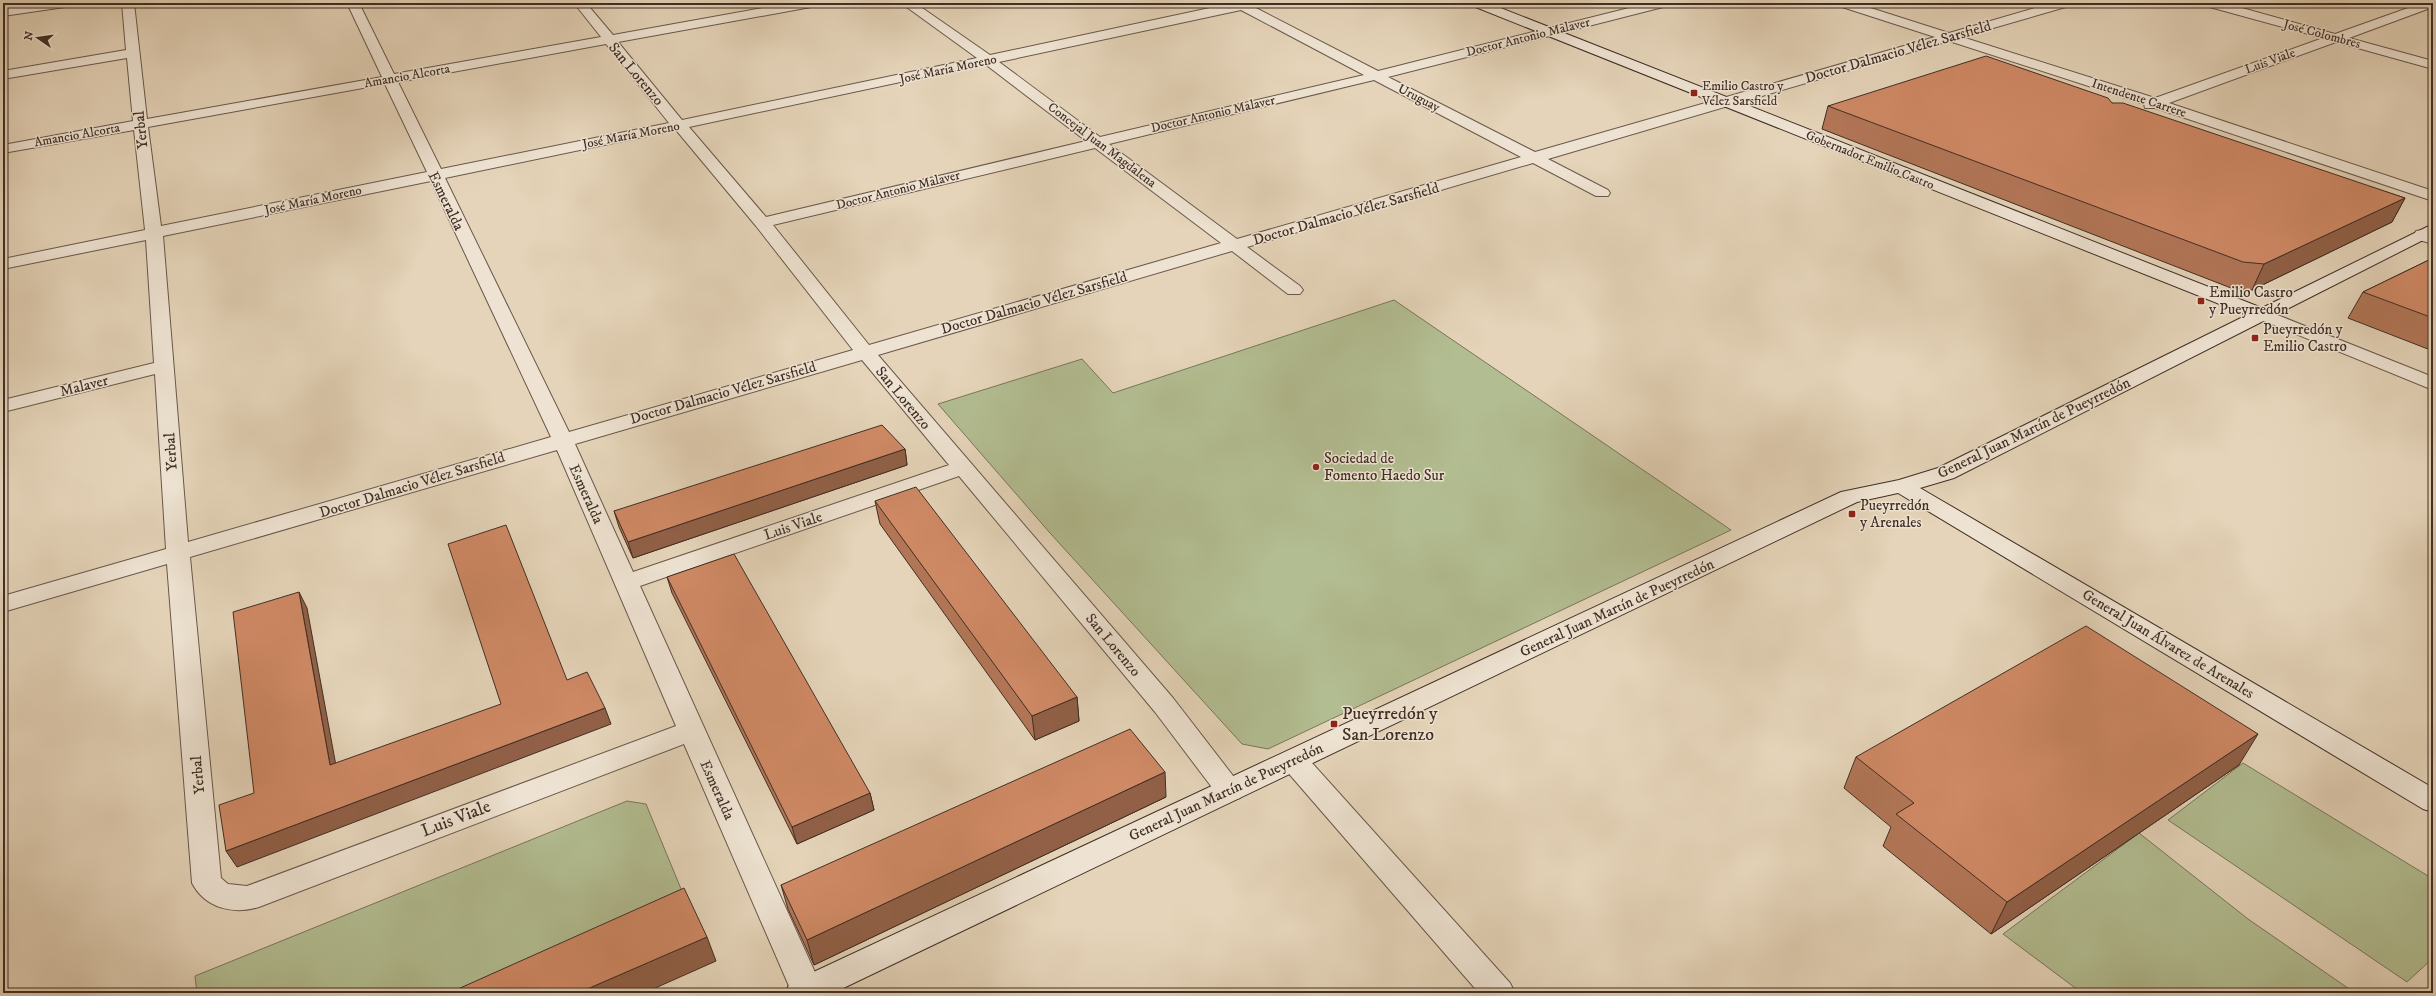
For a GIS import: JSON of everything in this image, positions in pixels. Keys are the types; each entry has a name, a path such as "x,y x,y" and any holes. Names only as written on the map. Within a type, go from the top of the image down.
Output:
{"street":[{"path":"3,12 65,3"},
{"name":"Yerbal","path":"128,3 140,123 154,234 178,555 207,883 221,896"},
{"name":"Esmeralda","path":"353,3 433,175 563,440 804,992"},
{"name":"San Lorenzo","path":"580,3 608,40 762,223 865,352 1164,705 1230,790"},
{"name":"Amancio Alcorta","path":"3,148 390,80 812,3"},
{"name":"Concejal Juan Magdalena","path":"907,3 988,60 1294,290"},
{"name":"José María Moreno","path":"3,264 679,125 1239,5 1258,3"},
{"name":"Gobernador Emilio Castro","path":"1476,3 2225,302 2265,315 2433,384"},
{"name":"Doctor Antonio Malaver","path":"762,223 1375,76 1663,3"},
{"name":"Intendente Carrere","path":"1844,3 2155,103 2433,196"},
{"name":"Doctor Dalmacio Vélez Sarsfield","path":"3,604 178,555 563,440 1536,159 2066,3"},
{"name":"José Colombres","path":"2210,3 2433,65"},
{"name":"Luis Viale","path":"2135,111 2433,3"},
{"name":"Uruguay","path":"1239,5 1602,193"},
{"path":"3,75 134,54"},
{"name":"General Juan Martín de Pueyrredón","path":"804,992 1849,497 1866,492 1902,486 1946,473 2429,235"},
{"name":"Malaver","path":"3,406 165,366"},
{"name":"Luis Viale","path":"625,583 962,468"},
{"name":"General Juan Álvarez de Arenales","path":"1902,486 2433,801"},
{"name":"Luis Viale","path":"221,896 248,898 690,731"},
{"path":"1294,761 1499,993"}],"green space":[{"name":"Sociedad de Fomento Haedo Sur","path":"1394,300 1731,530 1268,749 1242,744 1050,533 938,404 1082,359 1113,393"},
{"path":"2243,763 2433,879 2433,958 2407,982 2168,820"},
{"path":"627,801 646,804 686,901 480,993 197,993 195,976"},
{"path":"2139,833 2248,919 2355,993 2082,993 2003,934"}],"building":[{"path":"1986,56 2108,98 2112,103 2123,103 2405,198 2264,264 2243,262 1828,106"},
{"path":"2433,258 2433,318 2363,292"},
{"path":"882,425 905,449 628,542 614,511"},
{"path":"916,487 1077,697 1032,716 875,501"},
{"path":"506,525 567,680 587,672 605,708 226,851 219,805 254,793 233,612 299,592 330,765 501,704 448,544"},
{"path":"734,554 870,793 792,827 667,577"},
{"path":"2086,626 2258,734 2007,902 1896,814 1914,803 1856,757"},
{"path":"1130,729 1165,772 807,940 781,885"},
{"path":"684,888 707,937 578,993 449,993"}],"place":[{"name":"Emilio Castro y Vélez Sarsfield","path":"1694,93"},
{"name":"Emilio Castro y Pueyrredón","path":"2201,301"},
{"name":"Pueyrredón y Emilio Castro","path":"2255,338"},
{"name":"Sociedad de Fomento Haedo Sur","path":"1316,467"},
{"name":"Pueyrredón y Arenales","path":"1852,514"},
{"name":"Pueyrredón y San Lorenzo","path":"1334,724"}]}
